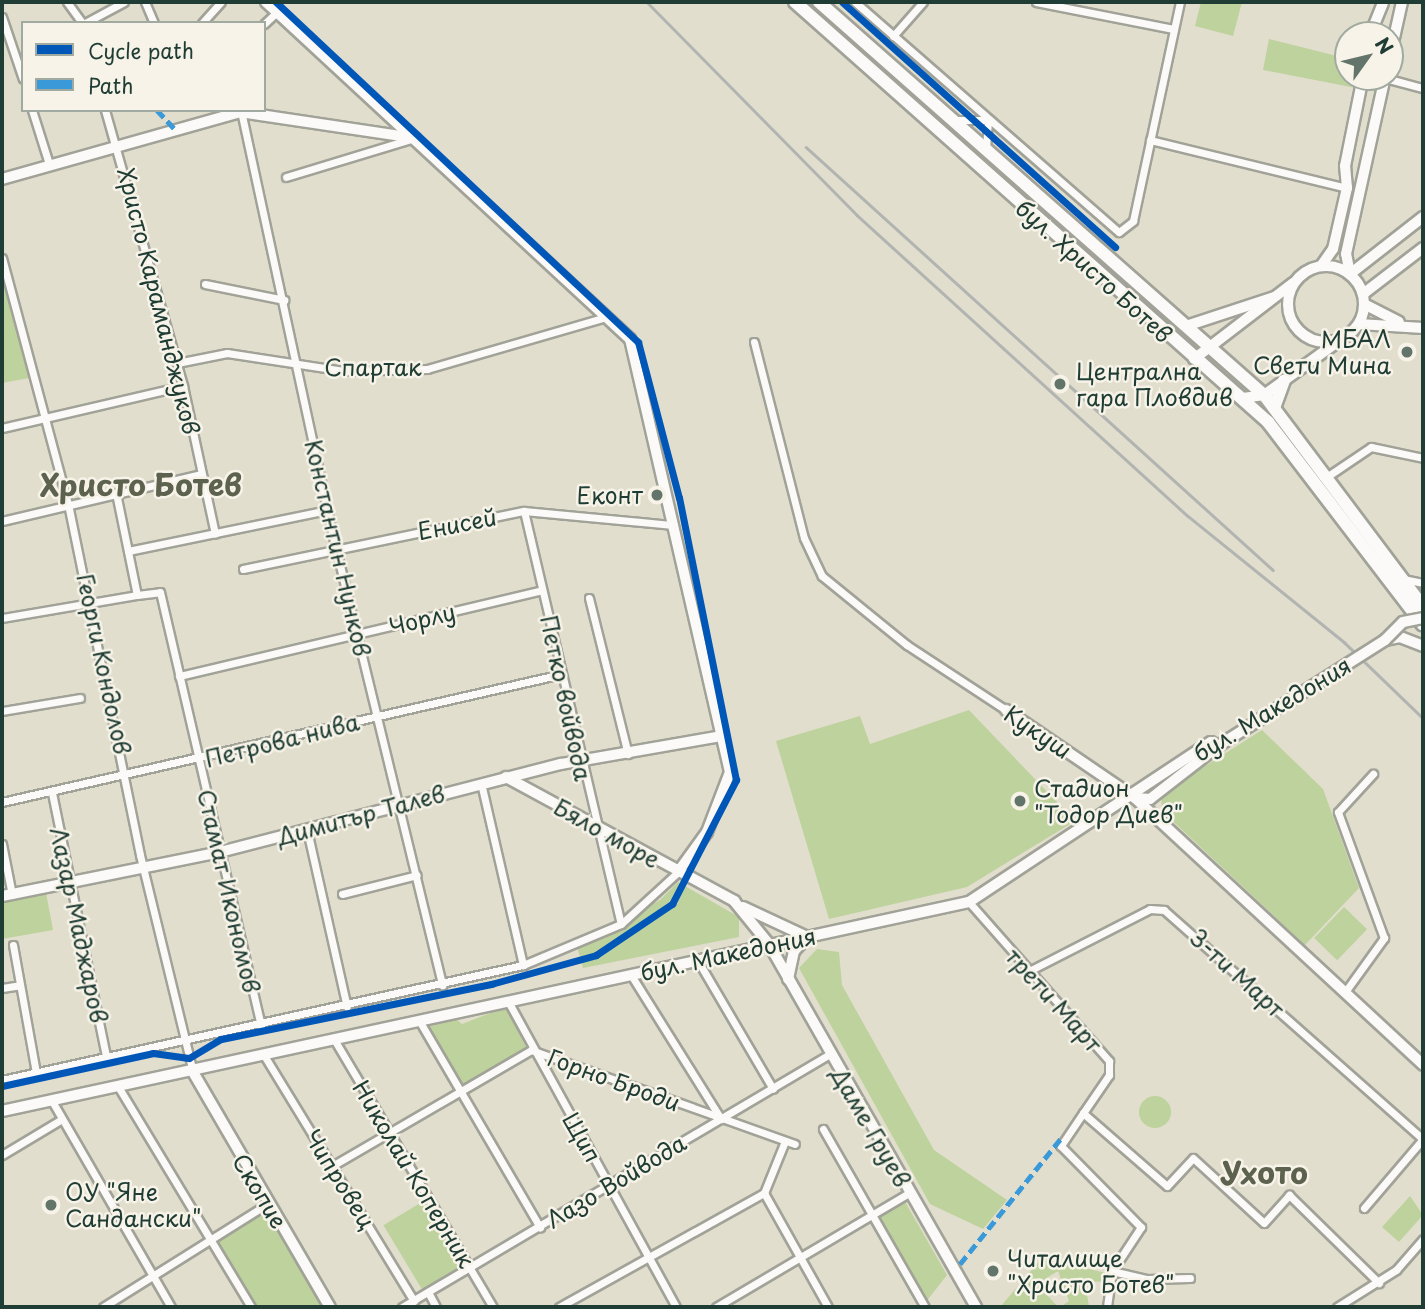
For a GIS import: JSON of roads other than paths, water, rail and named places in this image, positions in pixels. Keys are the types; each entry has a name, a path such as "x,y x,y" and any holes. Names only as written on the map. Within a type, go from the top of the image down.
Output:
{"main road":[{"name":"бул. Христо Ботев","path":"796,2 1194,359 1242,398 1285,442 1423,625"},
{"name":"бул. Христо Ботев","path":"819,2 1264,395 1328,476 1423,607"},
{"path":"1274,408 1284,382"}],"street":[{"path":"67,2 82,21"},
{"path":"88,21 124,2"},
{"path":"145,2 153,21"},
{"path":"204,21 221,2"},
{"path":"2,1080 261,1026 523,965 621,924 678,872 707,832 730,772 630,339 266,2"},
{"name":"бул. Христо Ботев","path":"855,2 1119,232 1133,221 1150,140"},
{"path":"893,36 923,2"},
{"path":"1036,2 1173,29"},
{"path":"1180,2 1150,140 1347,188"},
{"path":"1376,21 1383,2"},
{"path":"1398,21 1402,2"},
{"path":"266,22 277,12"},
{"path":"2,17 21,73"},
{"path":"1404,83 1423,88"},
{"path":"1194,359 1274,297 1321,266 1333,249 1347,188 1345,166 1360,91"},
{"path":"1382,91 1346,254 1350,274 1364,299 1402,323"},
{"path":"33,112 49,164"},
{"name":"Христо Караманджуков","path":"106,112 119,143 183,386 215,534"},
{"path":"2,179 119,143 236,112"},
{"name":"Константин Нунков","path":"240,112 284,300 336,549 401,805 443,985"},
{"path":"246,112 415,138"},
{"path":"952,120 988,120 986,151"},
{"path":"286,177 415,138"},
{"path":"1350,274 1423,218"},
{"path":"1242,398 1264,395 1342,339 1359,324 1364,299 1423,248"},
{"name":"Георги Кондолов","path":"2,258 47,417 68,504 128,775 144,869 193,1072"},
{"path":"1321,266 1350,274"},
{"path":"1296,281 1288,298 1294,325 1316,341 1342,339"},
{"path":"205,284 284,300"},
{"path":"1186,326 1274,297"},
{"name":"Спартак","path":"177,363 227,353 297,366 427,369 606,317"},
{"path":"1359,324 1402,323 1423,328"},
{"name":"Кукуш","path":"754,342 804,538 822,576 907,645 1135,798 1423,1065"},
{"path":"2,428 183,386"},
{"path":"1328,476 1371,447 1423,458"},
{"path":"2,520 201,474"},
{"path":"2,618 137,595 116,493"},
{"path":"128,551 327,510"},
{"name":"Енисей","path":"243,569 523,511 673,525"},
{"name":"Петко войвода","path":"523,511 562,674 579,761 621,924"},
{"path":"1401,578 1423,583"},
{"name":"Чорлу","path":"179,676 542,590"},
{"name":"Стамат Икономов","path":"137,595 160,592 261,1026"},
{"path":"589,598 628,754"},
{"name":"бул. Македония","path":"2,1111 264,1057 970,902 1135,798 1211,742 1218,746 1385,640 1403,622 1423,618"},
{"path":"1385,640 1400,636 1423,646"},
{"name":"Петрова нива","path":"2,802 199,761 562,674"},
{"path":"2,711 80,698"},
{"name":"Димитър Талев","path":"7,896 220,852 506,777 579,761 722,736"},
{"path":"1345,992 1384,938 1338,812 1373,774"},
{"name":"Бяло море","path":"506,777 734,901 769,944"},
{"path":"481,783 523,965"},
{"name":"Лазар Маджаров","path":"52,793 106,1057"},
{"path":"307,830 347,1007"},
{"path":"2,844 7,896"},
{"path":"342,894 417,875"},
{"path":"734,901 807,937 794,951 788,979"},
{"name":"трети Март","path":"970,902 1027,972 1109,1062 1109,1075 1061,1146 1141,1227 1112,1271"},
{"name":"3-ти Март","path":"1027,972 1150,909 1164,910 1423,1139 1364,1208"},
{"name":"Даме Груев","path":"769,944 976,1307"},
{"path":"13,945 36,1073"},
{"path":"698,961 773,1089"},
{"path":"631,975 721,1119"},
{"path":"2,988 20,985"},
{"name":"Щип","path":"509,1003 531,1050 609,1183 676,1307"},
{"path":"420,1022 540,1227"},
{"name":"Николай Коперник","path":"335,1041 493,1307"},
{"name":"Горно Броди","path":"332,1166 531,1050 795,1144"},
{"name":"Лазо Войвода","path":"402,1307 830,1054"},
{"name":"Чипровец","path":"264,1057 414,1301"},
{"path":"202,1093 213,1068"},
{"name":"Скопие","path":"193,1072 202,1093 267,1205 330,1307"},
{"path":"119,1088 251,1307"},
{"path":"52,1101 171,1307"},
{"path":"1083,1113 1167,1186 1193,1158 1264,1223 1289,1195 1379,1283"},
{"path":"2,1156 62,1119"},
{"path":"823,1129 925,1307"},
{"path":"559,1307 648,1254 764,1193 785,1141"},
{"path":"764,1193 828,1307"},
{"path":"716,1307 909,1193"},
{"path":"103,1307 267,1205"},
{"path":"1337,1307 1356,1303 1423,1239"},
{"path":"1107,1307 1112,1271 1147,1279 1190,1278"},
{"path":"428,1292 436,1307"}],"railway":[{"path":"647,2 857,215 1188,516 1344,642 1423,718"},
{"path":"806,147 1273,570"}],"place":[{"name":"МБАЛ Свети Мина","path":"1407,352"},
{"name":"Централна гара Пловдив","path":"1060,384"},
{"name":"Еконт","path":"657,495"},
{"name":"Стадион \"Тодор Диев\"","path":"1020,801"},
{"name":"ОУ \"Яне Сандански\"","path":"51,1205"},
{"name":"Читалище \"Христо Ботев\"","path":"993,1271"}],"district":[{"name":"Христо Ботев","path":"141,484"},
{"name":"Ухото","path":"1264,1172"}]}
